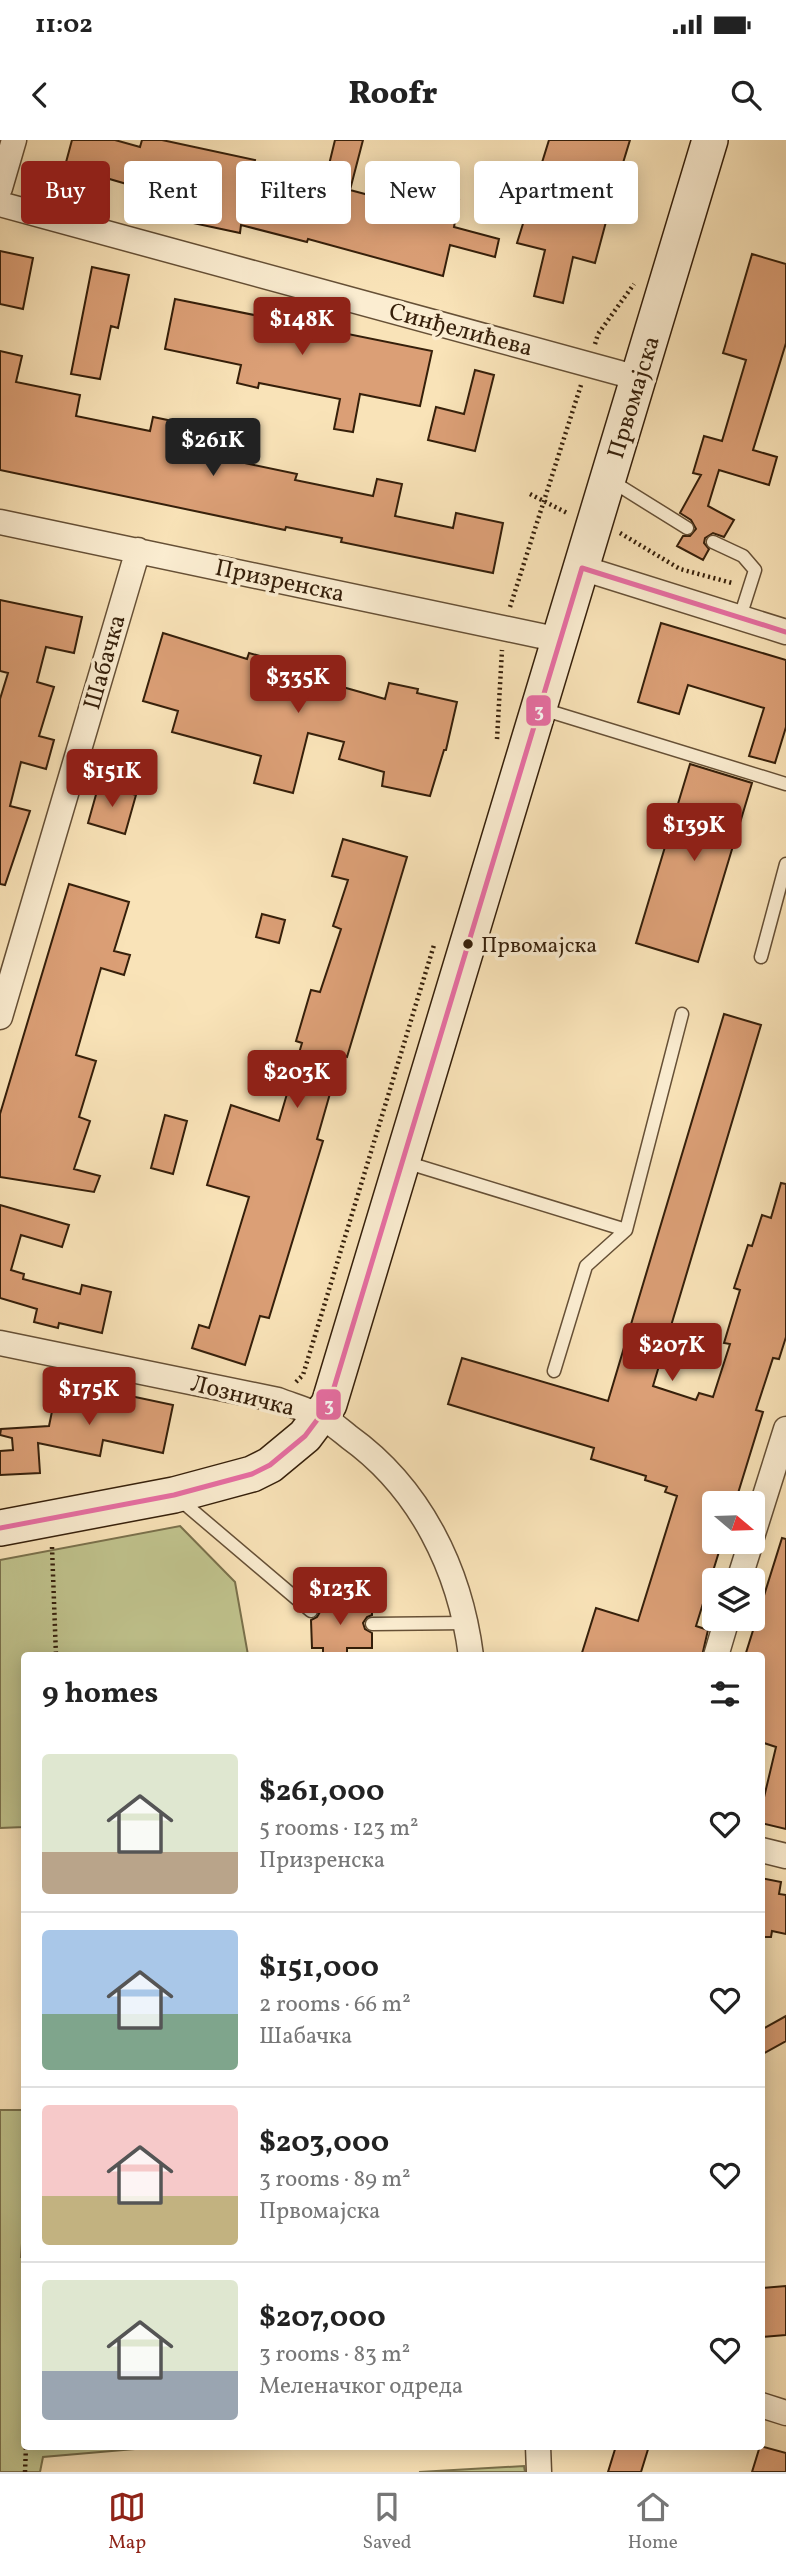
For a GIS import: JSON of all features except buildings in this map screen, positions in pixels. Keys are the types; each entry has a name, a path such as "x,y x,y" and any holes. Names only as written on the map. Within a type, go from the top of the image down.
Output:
{"street":[{"path":"0,188 14,140"},
{"name":"Првомајска","path":"0,1528 174,1495 252,1474 270,1465 305,1436 321,1416 335,1391 710,140"},
{"name":"Синђелићева","path":"0,204 638,378"},
{"name":"Призренска","path":"0,522 560,640"},
{"name":"Шабачка","path":"1,1007 138,550"},
{"path":"582,568 786,632"},
{"name":"Лозничка","path":"0,1343 278,1400 321,1416"},
{"path":"321,1416 374,1455 405,1489 435,1534 452,1575 467,1623 471,1652"},
{"path":"765,1495 786,1429"},
{"path":"717,1652 723,1631"},
{"path":"765,1851 786,1856"},
{"path":"765,2406 786,2413"},
{"path":"538,2450 539,2472"}],"lane":[{"path":"608,479 687,528"},
{"path":"713,542 743,556 753,564 755,570 740,617"},
{"path":"539,708 786,784"},
{"path":"761,957 786,864"},
{"path":"554,1371 586,1266 626,1230 682,1014"},
{"path":"404,1162 626,1230"},
{"path":"174,1495 311,1611"},
{"path":"372,1624 467,1623"}],"path":[{"path":"493,752 497,738 503,628 598,334 637,280"},
{"path":"530,494 543,503 594,526 621,534 680,569 750,588"},
{"path":"278,1400 303,1375 436,936"},
{"path":"49,1518 54,1571 56,1652"},
{"path":"25,2472 26,2450"}],"green space":[{"path":"180,1526 235,1582 247,1652 21,1652 21,1827 0,1828 0,1560"},
{"path":"0,2110 21,2110 21,2450 124,2450 43,2457 40,2472 0,2472"},
{"path":"524,2466 525,2472 419,2472"}],"transit line":[{"name":"3","path":"0,1528 174,1495 252,1474 270,1465 305,1436 329,1404 582,568 786,632"}],"place":[{"name":"Првомајска","path":"468,944"}]}
